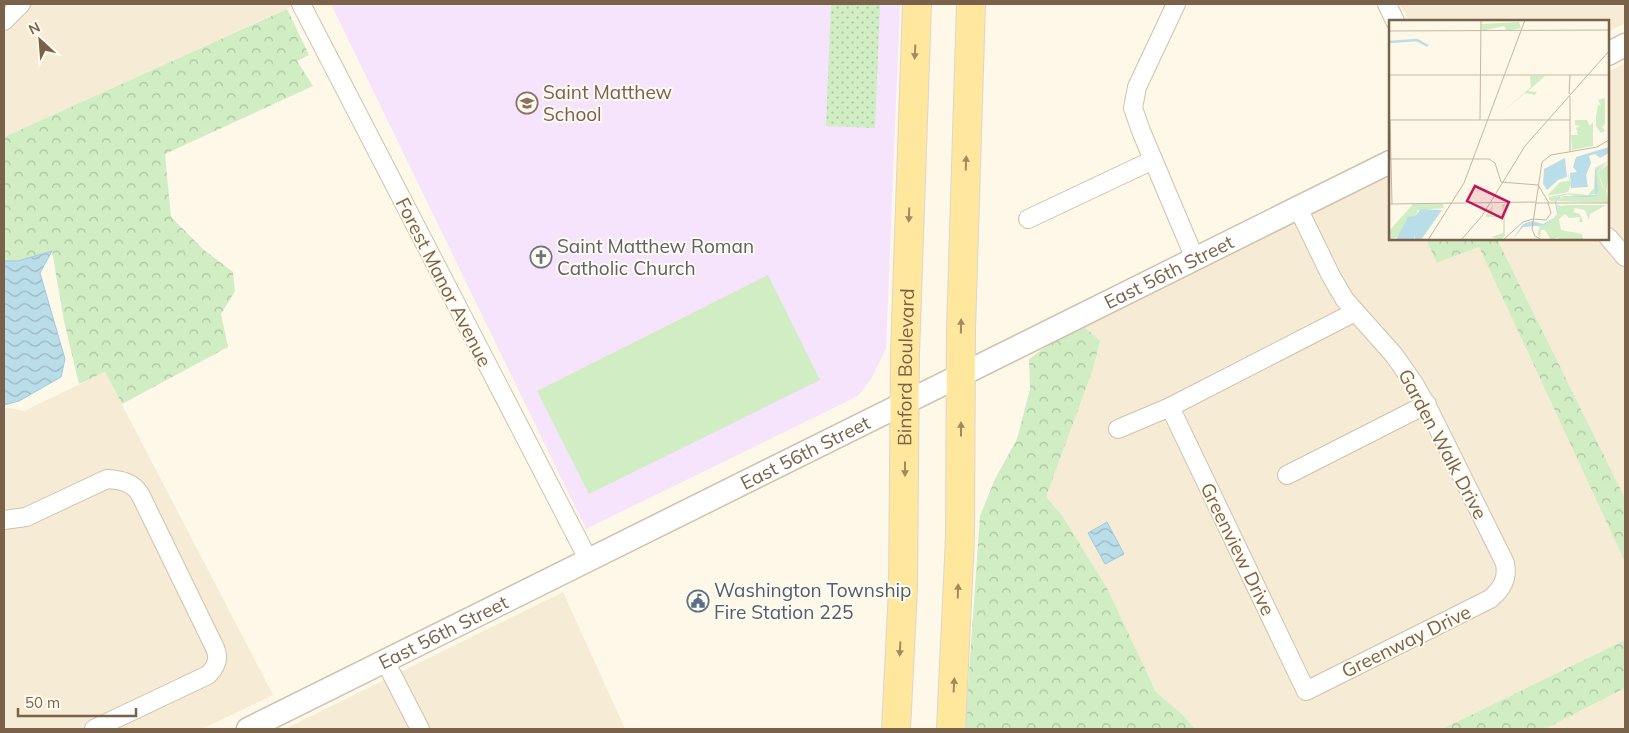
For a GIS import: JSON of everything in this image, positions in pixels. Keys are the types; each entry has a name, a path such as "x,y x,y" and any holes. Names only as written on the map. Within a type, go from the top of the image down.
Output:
{"main road":[{"name":"Binford Boulevard","path":"896,729 903,580 904,402 918,4"},
{"path":"951,729 960,537 960,375 971,4"}],"street":[{"path":"4,21 21,4"},
{"name":"Forest Manor Avenue","path":"301,4 588,559"},
{"path":"1176,4 1137,87 1133,108 1195,259"},
{"path":"1387,4 1395,20"},
{"path":"1609,53 1625,45"},
{"path":"1028,219 1153,160"},
{"name":"East 56th Street","path":"248,729 1389,162"},
{"name":"Garden Walk Drive","path":"1298,208 1339,291 1355,312 1394,355 1427,404 1505,563 1506,578 1502,587"},
{"path":"1609,238 1625,257"},
{"path":"1118,429 1170,408 1355,312"},
{"path":"1286,475 1427,404"},
{"name":"Greenview Drive","path":"1170,408 1306,691"},
{"path":"4,520 26,517 108,479 122,480 134,486 140,494 217,651 215,668 208,675 94,729"},
{"name":"Greenway Drive","path":"1306,691 1490,599 1502,587"},
{"path":"385,661 420,729"}],"shaded area":[{"path":"4,4 297,4 4,137"},
{"path":"331,4 900,4 886,349 871,379 858,396 586,529"},
{"path":"1400,4 1625,4 1625,23 1609,31 1609,20 1408,20"},
{"path":"1625,63 1625,498 1497,240 1609,240 1609,71"},
{"path":"1389,170 1389,240 1426,240 1438,263 1479,247 1625,562 1625,640 1442,729 1195,729 1183,715 1156,692 1108,590 1062,515 1046,497 1093,369 1100,342 1080,323"},
{"path":"105,372 273,695 202,729 4,729 4,407 24,411"},
{"path":"563,592 625,729 285,729"},
{"path":"1625,688 1625,729 1545,729"}],"green space":[{"path":"831,4 880,4 875,128 826,126"},
{"path":"287,9 309,55 297,61 313,86 165,154 171,217 204,250 233,272 235,291 221,314 228,347 122,404 105,372 79,384 64,321 52,251 18,261 4,261 4,137"},
{"path":"1426,240 1497,240 1625,498 1625,562 1479,247 1437,263"},
{"path":"768,275 820,380 589,494 537,391"},
{"path":"1080,323 1100,341 1093,369 1046,497 1062,515 1108,590 1156,692 1183,715 1195,729 965,729 980,516 995,479 1017,439 1030,389 1029,359"},
{"path":"1625,640 1625,688 1545,729 1442,729"}],"water":[{"path":"52,251 40,273 65,359 61,377 19,401 4,405 4,261 18,261"},
{"path":"1107,522 1124,554 1105,564 1088,533"}],"place":[{"name":"Saint Matthew School","path":"527,103"},
{"name":"Saint Matthew Roman Catholic Church","path":"541,257"},
{"name":"Washington Township Fire Station 225","path":"698,601"}]}
